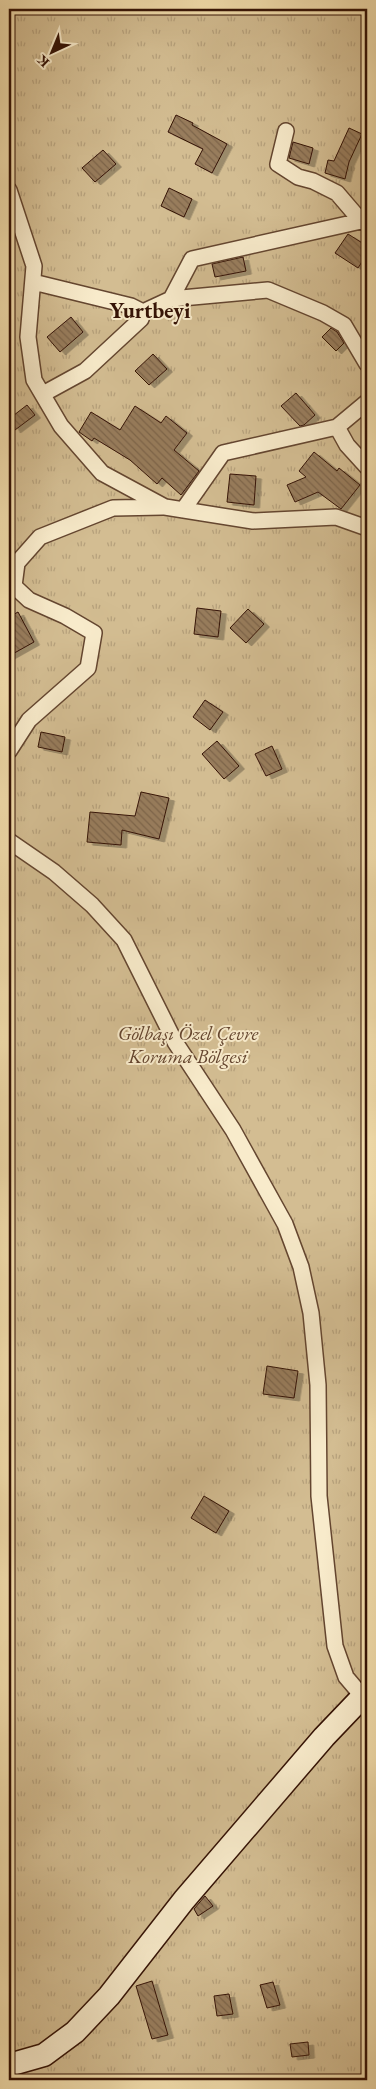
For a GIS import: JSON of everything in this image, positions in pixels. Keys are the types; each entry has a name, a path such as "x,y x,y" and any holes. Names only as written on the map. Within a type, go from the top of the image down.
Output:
{"street":[{"path":"286,131 278,164 298,177 313,181 337,193 364,222"},
{"path":"9,190 34,266 28,337 34,380 61,426 102,474 165,507"},
{"path":"171,299 192,259 364,222"},
{"path":"33,282 131,306 143,312"},
{"path":"43,394 85,371 141,319 143,312 171,299 268,290 323,313 344,325 367,364"},
{"path":"183,510 223,453 337,427 367,402"},
{"path":"337,427 347,445 367,467"},
{"path":"9,751 29,720 88,668 94,633 65,616 29,600 14,586 17,563 40,537 113,508 165,507 253,521 336,517 367,528"},
{"path":"9,841 54,872 92,905 124,940 175,1042 233,1130 285,1224 301,1267 311,1313 318,1385 318,1496 335,1646 346,1677 365,1695 324,1737 191,1893 109,1996 82,2025 44,2055 9,2065"}],"green space":[{"name":"Gölbaşı Özel Çevre Koruma Bölgesi","path":"9,9 367,9 367,2080 9,2080"}],"building":[{"path":"176,115 227,144 212,173 195,164 203,149 168,132"},
{"path":"349,128 362,134 349,162 345,179 325,173 328,160 334,161"},
{"path":"293,142 313,148 309,164 289,158"},
{"path":"103,150 116,164 95,182 82,168"},
{"path":"169,188 192,199 184,217 161,206"},
{"path":"348,234 367,246 367,254 358,268 335,253"},
{"path":"243,257 246,271 215,277 212,264"},
{"path":"71,317 83,332 60,352 47,337"},
{"path":"331,328 337,332 344,343 336,351 322,337"},
{"path":"153,354 167,369 149,385 135,371"},
{"path":"296,393 315,415 304,425 300,426 281,406"},
{"path":"27,405 35,415 15,430 9,419"},
{"path":"135,406 161,423 166,416 187,433 174,450 199,471 181,495 162,478 157,484 130,460 94,438 92,441 79,432 91,412 120,430"},
{"path":"314,452 337,471 339,468 360,485 341,509 318,492 295,502 287,485 306,477 299,471"},
{"path":"230,474 256,476 254,505 227,502"},
{"path":"197,608 221,611 218,637 194,634"},
{"path":"248,609 264,624 246,643 230,628"},
{"path":"18,612 34,642 9,656 9,617"},
{"path":"205,700 223,712 210,730 193,717"},
{"path":"41,732 65,737 62,752 38,747"},
{"path":"217,741 239,766 224,779 202,754"},
{"path":"272,746 282,769 266,776 255,754"},
{"path":"141,792 169,798 159,839 122,830 121,845 87,842 90,812 135,816"},
{"path":"267,1366 298,1371 294,1398 263,1394"},
{"path":"204,1496 229,1511 216,1533 191,1518"},
{"path":"205,1896 213,1906 198,1916 194,1909"},
{"path":"152,1981 168,2035 152,2039 136,1986"},
{"path":"273,1982 280,2005 267,2008 260,1985"},
{"path":"229,1994 233,2014 217,2016 214,1996"},
{"path":"308,2042 309,2055 292,2057 290,2044"}],"district":[{"name":"Yurtbeyi","path":"150,310"}]}
